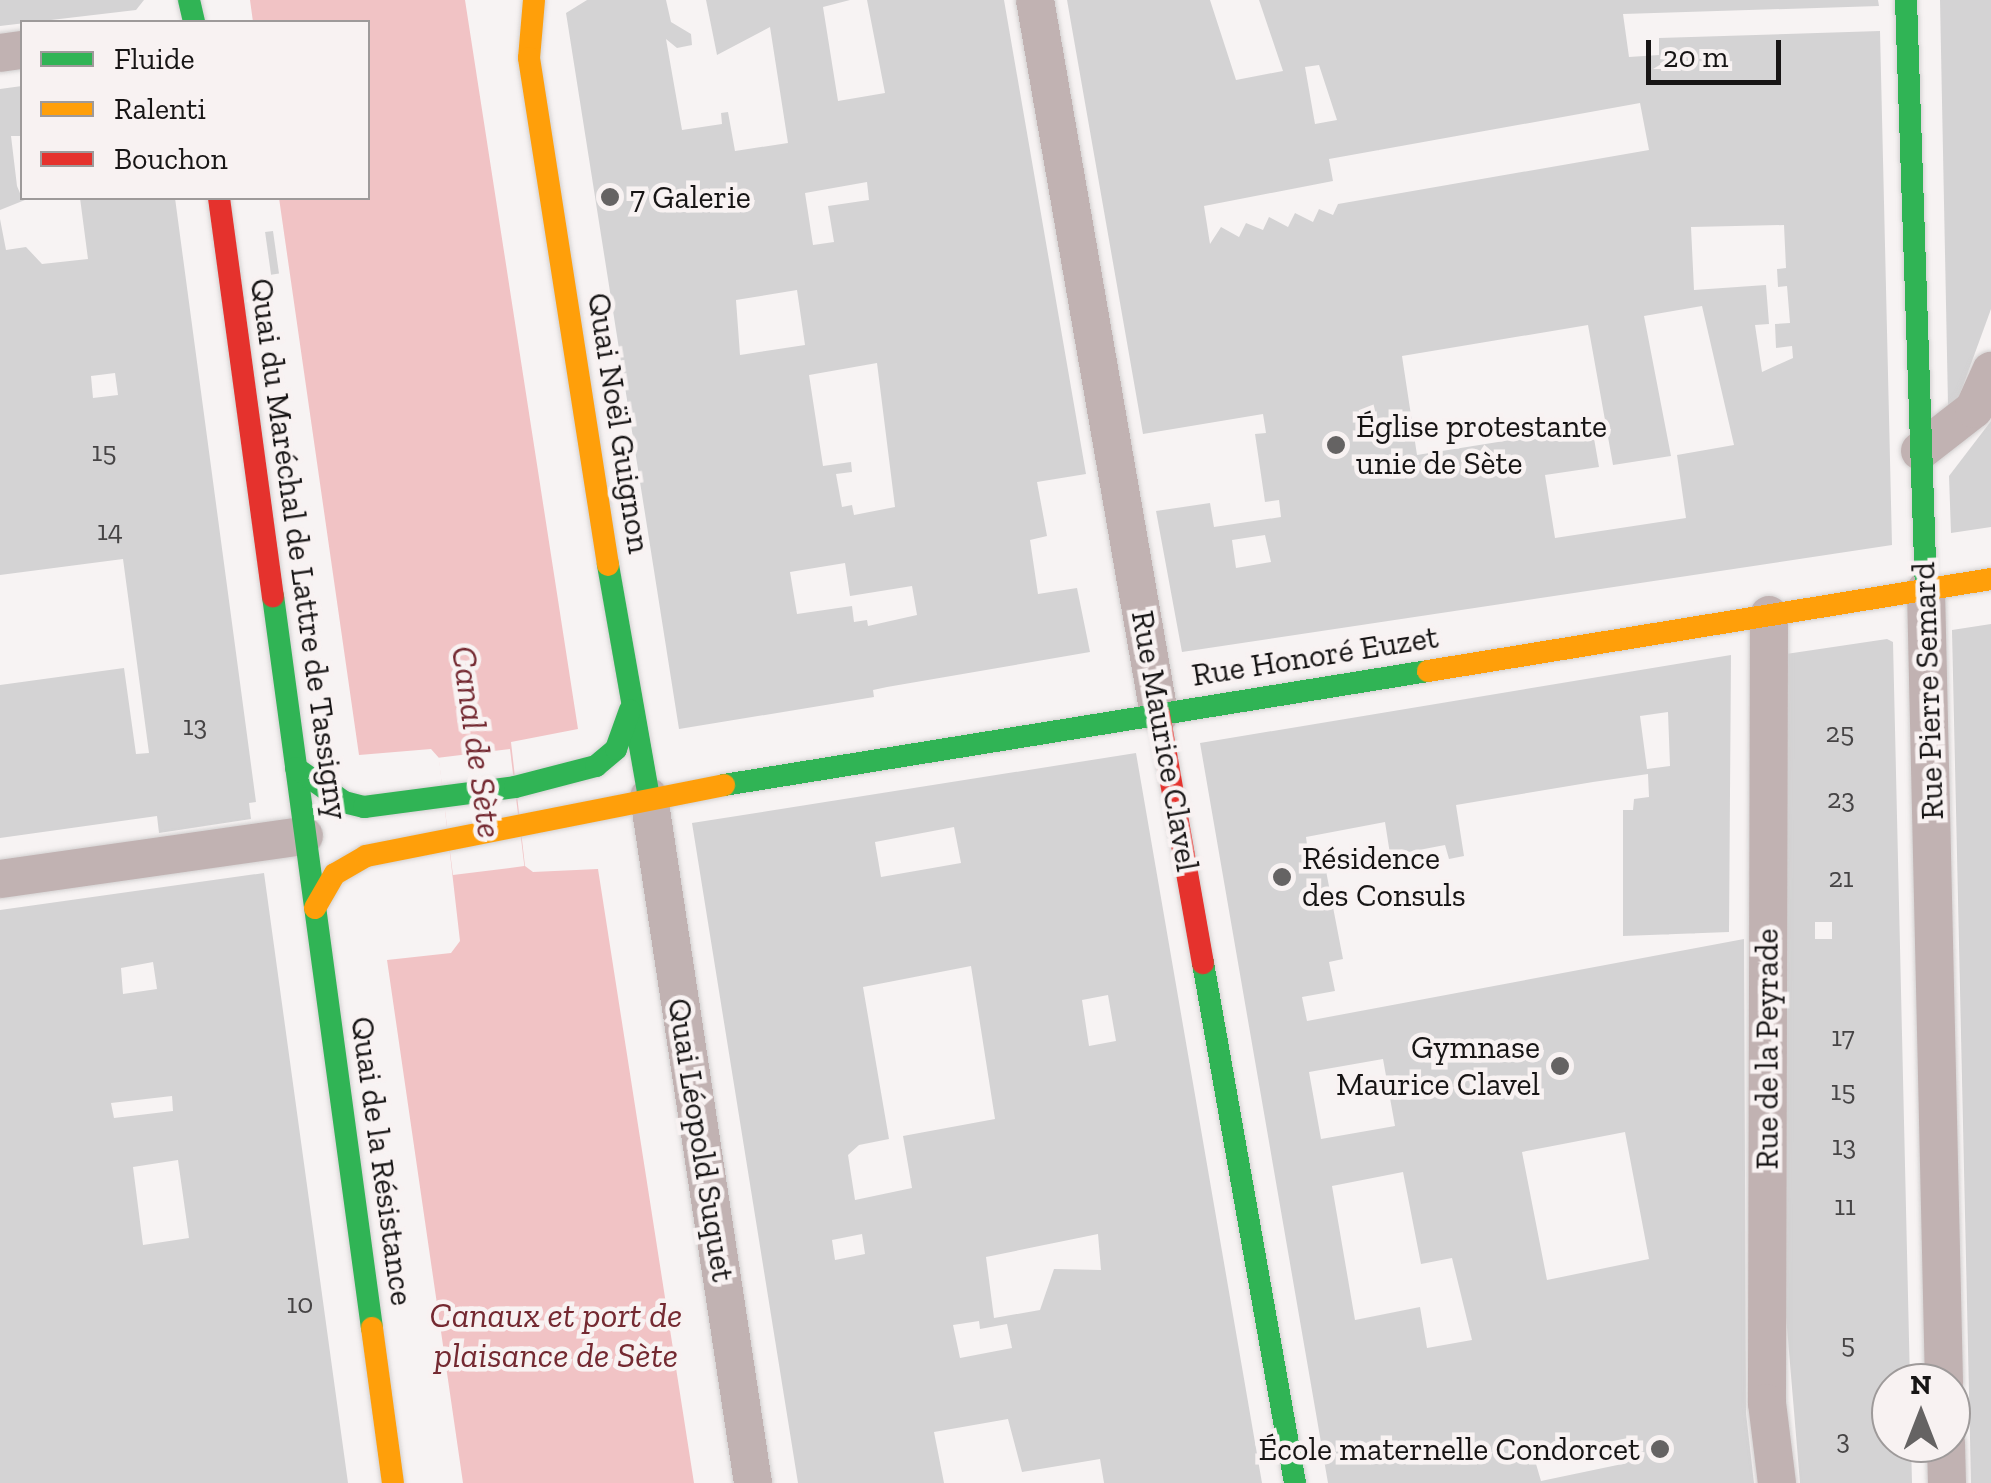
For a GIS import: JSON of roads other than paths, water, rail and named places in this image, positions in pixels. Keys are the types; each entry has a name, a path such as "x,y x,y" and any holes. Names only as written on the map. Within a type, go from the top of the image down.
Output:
{"main road":[{"name":"Quai Noël Guignon","path":"534,0 529,58 630,710 650,797"},
{"name":"Rue Pierre Semard","path":"1906,0 1926,590"},
{"name":"Quai du Maréchal de Lattre de Tassigny","path":"218,200 315,908"},
{"name":"Rue Honoré Euzet","path":"315,908 335,874 366,856 520,829 650,797 1991,579"},
{"path":"296,768 344,802 364,807 515,787 596,766 616,749 630,710"},
{"name":"Rue Maurice Clavel","path":"1160,714 1295,1483"},
{"name":"Quai de la Résistance","path":"315,908 393,1483"}],"street":[{"name":"Rue Maurice Clavel","path":"1034,0 1160,714"},
{"path":"1920,452 1974,409 1991,371"},
{"name":"Rue Pierre Semard","path":"1926,590 1944,1363"},
{"name":"Rue de la Peyrade","path":"1769,615 1767,1403 1776,1483"},
{"name":"Quai Léopold Suquet","path":"650,797 753,1483"},
{"path":"0,878 304,836"}],"water":[{"name":"Canaux et port de plaisance de Sète","path":"250,0 465,0 578,729 511,742 525,866 533,872 598,869 694,1483 463,1483 387,960 451,953 460,941 439,758 431,749 359,755 279,200 370,200 370,20 253,20"}],"place":[{"name":"7 Galerie","path":"610,197"},
{"name":"Église protestante unie de Sète","path":"1336,445"},
{"name":"Résidence des Consuls","path":"1282,877"},
{"name":"Gymnase Maurice Clavel","path":"1560,1066"},
{"name":"École maternelle Condorcet","path":"1660,1449"}],"water label":[{"name":"Canal de Sète","path":"477,742"}]}
